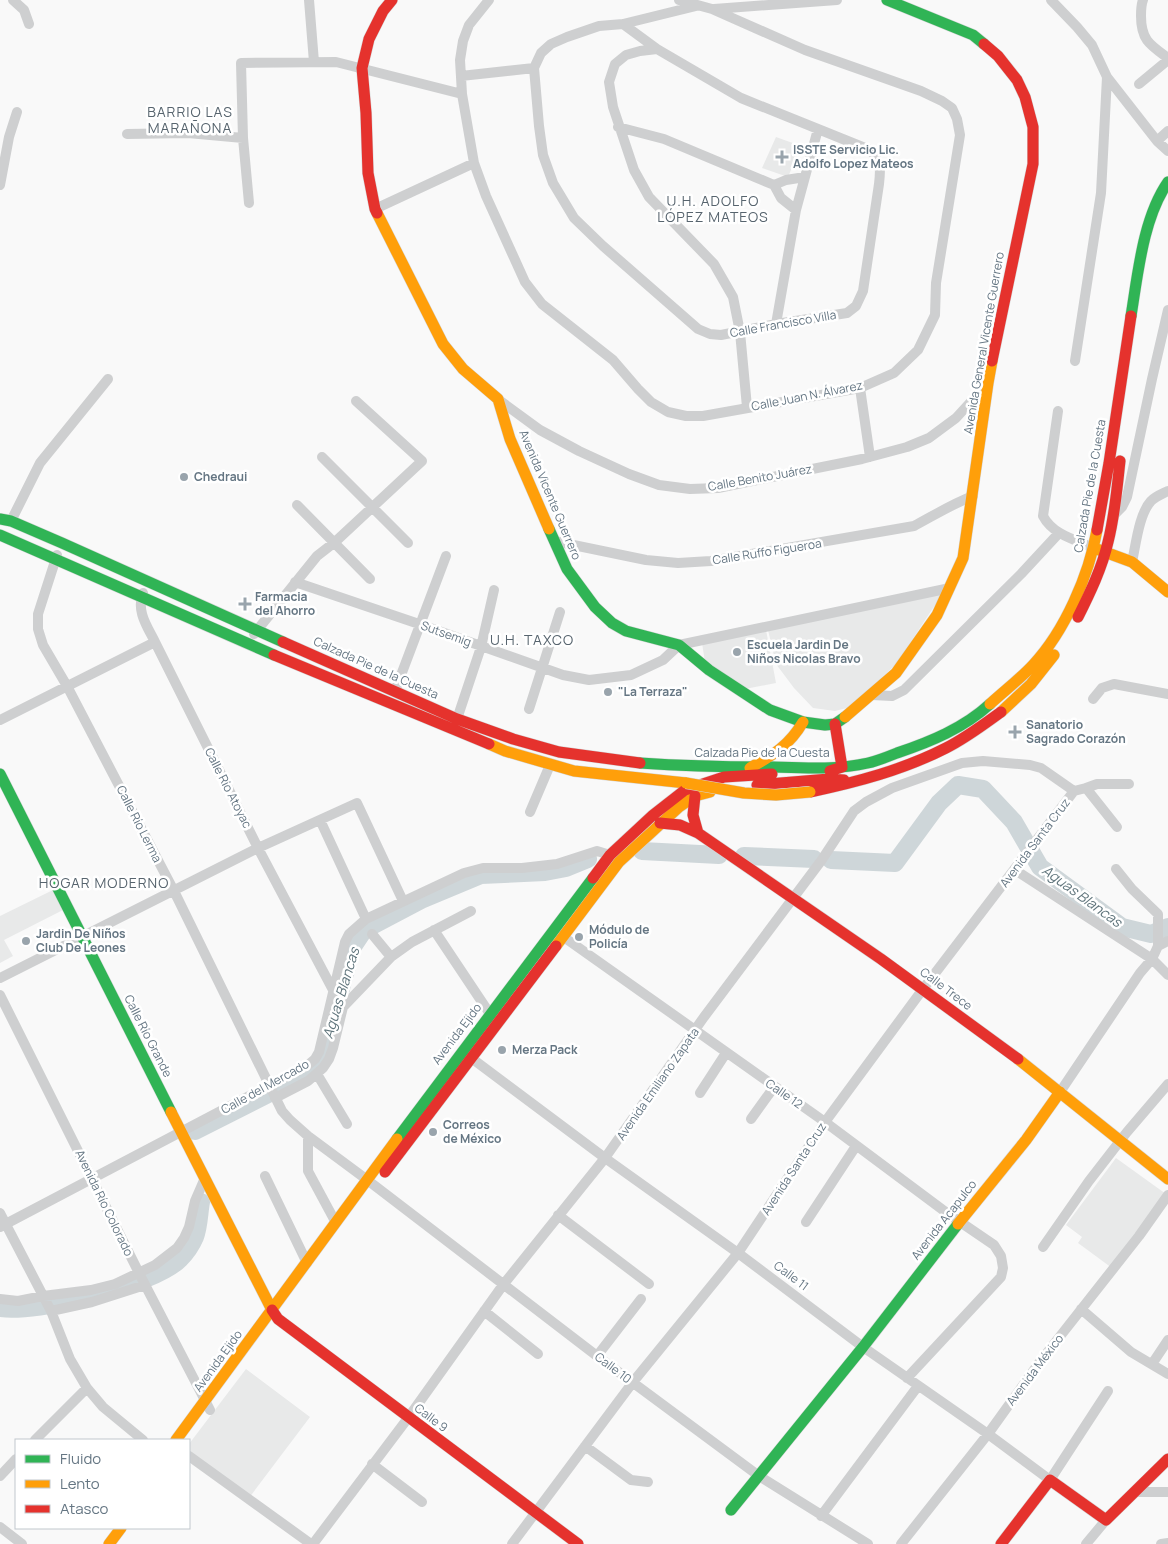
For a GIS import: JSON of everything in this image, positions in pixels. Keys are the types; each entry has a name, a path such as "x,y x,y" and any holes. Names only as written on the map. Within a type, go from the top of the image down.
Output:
{"main road":[{"path":"392,0 383,11 369,39 362,68 368,173 376,208 443,344 463,369 498,399"},
{"name":"Avenida General Vicente Guerrero","path":"835,724 851,714 896,673 937,615 963,558 988,383 1033,164 1033,127 1025,97 1017,80 998,56 973,35 887,0"},
{"name":"Calzada Pie de la Cuesta","path":"6,520 62,543 457,719 513,739 560,752 628,762 682,766 750,768 842,767 868,763 927,743 958,727 984,710 1034,664 1066,618 1083,581 1100,551 1109,463 1139,266 1149,223 1161,192 1168,182"},
{"name":"Calzada Pie de la Cuesta","path":"0,536 248,644 484,743 550,766 744,793 810,792 856,781 901,768 944,750 987,723 1022,693 1041,673 1077,618 1089,595 1100,551 1113,516 1148,268 1158,226 1168,202"},
{"name":"Avenida Vicente Guerrero","path":"498,399 510,439 567,569 595,607 612,623 626,631 679,645 709,670 770,710 803,722 825,725 835,724"},
{"path":"1100,551 1132,562 1168,592"},
{"path":"750,768 781,751 794,738 803,722"},
{"path":"835,724 842,767"},
{"path":"682,766 683,783"},
{"name":"Avenida Ejido","path":"187,1439 207,1406 466,1054 490,1014 558,933 615,859 653,815 685,790 724,778 828,772 842,767"},
{"name":"Calle Río Grande","path":"0,774 275,1315"},
{"name":"Avenida Ejido","path":"615,859 695,796 726,788 829,779 856,781"},
{"path":"695,796 692,811 693,821 698,833"},
{"name":"Calle Trece","path":"660,823 673,823 698,833 795,897 923,989 1060,1092 1168,1179"},
{"name":"Avenida Ejido","path":"466,1054 499,1022 558,933"},
{"name":"Avenida Acapulco","path":"731,1510 863,1347 960,1221 1026,1140 1060,1092"},
{"name":"Avenida Ejido","path":"275,1315 307,1263 336,1223 370,1182"},
{"name":"Calle 9","path":"275,1315 408,1418 578,1544"},
{"name":"Avenida Ejido","path":"177,1439 207,1406"},
{"path":"1106,1520 1168,1459"},
{"path":"1001,1544 1050,1480"},
{"name":"Calle 11","path":"1050,1480 1106,1520"},
{"path":"100,1544 111,1529"},
{"path":"109,1544 120,1529"}],"street":[{"path":"13,0 24,10 29,24"},
{"path":"308,0 314,62"},
{"name":"Calle Juan N. Álvarez","path":"489,0 469,24 463,41 460,60 462,94 474,163 486,196 525,282 542,304 613,360 652,402 668,412 686,416 703,416 860,388 894,373 918,350 935,315 936,284 960,134 957,119 952,108 921,91 805,50 712,9 679,0"},
{"path":"712,9 837,0"},
{"path":"1051,0 1092,46 1107,77 1157,141 1168,151"},
{"path":"1140,84 1168,59 1149,44 1143,34 1141,13 1143,0"},
{"path":"461,76 534,68 542,53 551,44 567,36 599,26 624,24 699,5"},
{"name":"Calle Francisco Villa","path":"534,68 543,155 553,183 574,218 603,246 698,329 710,334 721,335 847,313 856,306 863,291 881,167 877,158 870,150 741,98 657,49 624,24"},
{"path":"657,49 626,55 615,64 609,82 612,107 634,170 649,197 714,264 733,297 740,332 747,407"},
{"path":"249,204 241,63 336,62 462,94"},
{"path":"1075,361 1101,193 1107,77"},
{"path":"0,185 9,137 17,112"},
{"path":"618,127 664,139 774,185 781,198 796,210"},
{"path":"776,324 796,210 818,129"},
{"path":"1157,141 1168,131"},
{"path":"127,134 188,133 244,138"},
{"path":"376,208 474,163"},
{"path":"774,185 786,180 805,177"},
{"path":"1113,516 1122,507 1127,497 1168,310"},
{"path":"6,520 40,463 108,379"},
{"name":"Calle Benito Juárez","path":"498,399 540,430 579,451 658,485 690,489 718,488 870,457 907,447 929,438 956,418 988,383"},
{"path":"860,388 870,457"},
{"path":"248,644 255,630 318,556 422,461 356,401"},
{"path":"1058,411 1043,516 1047,525 1059,533 1100,551"},
{"path":"322,457 408,544"},
{"path":"1132,562 1144,512 1150,502 1168,491"},
{"name":"Calle Ruffo Figueroa","path":"554,541 646,560 678,563 711,561 914,526 955,503 973,496"},
{"path":"297,505 370,579"},
{"path":"872,695 892,696 904,690 1021,574 1059,533"},
{"name":"Calle Río Lerma","path":"62,543 38,614 38,629 43,645 67,686 174,891 282,1111 308,1136 370,1182"},
{"path":"395,691 446,556"},
{"name":"Calle Río Atoyac","path":"148,582 140,605 143,616 258,848 333,990"},
{"name":"Sutsemig","path":"295,582 563,675 589,680 631,675 663,660 679,645"},
{"path":"679,645 950,588"},
{"path":"457,719 482,647 494,590"},
{"path":"529,709 560,612"},
{"path":"0,720 155,642"},
{"path":"1093,699 1102,688 1114,684 1168,694"},
{"name":"Avenida Emiliano Zapata","path":"312,1544 408,1418 503,1285 605,1158 695,1031 821,861 854,811 892,788 962,763 984,761 1030,765 1041,768 1074,791"},
{"path":"530,812 550,766"},
{"path":"1074,791 1097,784 1129,784"},
{"path":"1086,788 1116,827"},
{"name":"Avenida Santa Cruz","path":"512,1544 632,1382 738,1253 824,1122 1074,791"},
{"path":"0,978 258,848 357,803 403,901"},
{"path":"320,820 366,919"},
{"name":"Calle del Mercado","path":"3,1225 181,1132 272,1092 308,1065 319,1052 345,942 350,934 366,919 464,873 483,868 522,868 557,864 597,851 615,859"},
{"path":"1116,869 1132,889 1158,914 1158,946 1168,941"},
{"path":"1015,870 1152,959 1168,975"},
{"path":"272,1092 308,1081 317,1074 329,1059 343,1007 391,957 412,942 471,911"},
{"path":"434,930 490,1014 499,1022"},
{"name":"Calle 12","path":"558,933 994,1245 1001,1256 1003,1268 1001,1277 908,1378"},
{"path":"372,934 391,957"},
{"name":"Avenida Acapulco","path":"1060,1092 1140,973 1152,959 1158,946"},
{"name":"Avenida Río Colorado","path":"0,996 207,1406"},
{"path":"700,1093 726,1053"},
{"name":"Calle 11","path":"466,1054 863,1347 988,1434 1050,1480"},
{"path":"317,1074 347,1124"},
{"path":"1043,1247 1089,1181 1168,1084"},
{"path":"751,1119 774,1086"},
{"path":"308,1136 308,1171 336,1223"},
{"path":"806,1222 856,1146"},
{"path":"265,1176 307,1263"},
{"path":"0,1299 47,1304 92,1302 142,1279 155,1265 177,1248 184,1238 189,1227 195,1202 205,1178"},
{"name":"Calle 10","path":"370,1182 596,1356 760,1476 868,1544"},
{"name":"Avenida México","path":"901,1544 988,1434 1039,1363 1139,1236 1168,1195"},
{"path":"0,1213 3,1225 47,1304 70,1360 87,1388 103,1407 142,1439"},
{"path":"558,1215 649,1284"},
{"path":"47,1304 107,1286 142,1279"},
{"path":"596,1356 641,1299"},
{"path":"1081,1309 1131,1352 1168,1374"},
{"path":"484,1311 538,1354"},
{"path":"1152,1364 1168,1340"},
{"path":"822,1516 918,1386"},
{"path":"36,1439 87,1388"},
{"path":"1050,1480 1108,1391"},
{"path":"585,1446 630,1480 648,1482"},
{"path":"190,1457 312,1544"},
{"path":"0,1476 15,1460"},
{"path":"372,1464 422,1502"},
{"path":"1134,1492 1168,1492"},
{"path":"1086,1544 1106,1520"},
{"path":"0,1527 22,1544"},
{"path":"1161,1544 1168,1542"}],"shaded area":[{"name":"ISSTE Servicio Lic. Adolfo Lopez Mateos","path":"776,137 801,146 788,177 762,168"},
{"path":"943,593 896,664 851,707 835,711 813,708 794,688 776,664 768,630"},
{"name":"Escuela Jardin De Niños Nicolas Bravo","path":"766,630 776,683 745,689 705,662 702,643"},
{"path":"53,890 63,910 4,940 13,956 0,963 0,916"},
{"path":"1116,1158 1166,1194 1112,1268 1078,1243 1082,1237 1066,1225"},
{"path":"246,1369 310,1417 249,1498 190,1453 190,1443"}],"waterway":[{"name":"Aguas Blancas","path":"831,860 895,863 939,803 958,785 983,789 1014,822 1040,867 1122,927 1151,934 1168,927"},
{"name":"Aguas Blancas","path":"642,851 719,855"},
{"name":"Aguas Blancas","path":"744,856 814,859"},
{"name":"Aguas Blancas","path":"195,1131 315,1068 323,1055 352,948 364,930 421,900 481,875 545,872 566,868 588,859"},
{"name":"Aguas Blancas","path":"0,1308 40,1307 94,1296 122,1288 167,1269 182,1257 194,1240 201,1202"}],"traffic: fast":[{"path":"887,0 973,35 984,44"},
{"path":"1131,316 1139,264 1147,229 1160,196 1168,182"},
{"path":"0,519 11,521 62,543 283,642"},
{"path":"549,529 567,569 595,607 612,623 626,631 679,645 709,670 770,710 803,722 825,725 835,724 845,717"},
{"path":"0,535 274,655"},
{"path":"640,763 809,768 832,768 868,763 934,739 958,727 990,704"},
{"path":"0,774 171,1112"},
{"path":"397,1139 593,878"},
{"path":"731,1510 863,1347 958,1224"}],"traffic: slow":[{"path":"377,213 443,344 463,369 498,399 510,439 549,529"},
{"path":"845,717 896,673 937,615 963,558 992,361"},
{"path":"990,704 1033,665 1055,636 1082,584 1097,530"},
{"path":"1094,548 1132,562 1168,592"},
{"path":"1001,712 1031,684 1054,655"},
{"path":"750,768 786,744 803,722"},
{"path":"489,744 505,751 574,771 686,783"},
{"path":"686,783 744,793 776,795 810,792"},
{"path":"556,946 619,862 679,807 695,796 710,792"},
{"path":"1018,1059 1168,1179"},
{"path":"958,1224 1026,1140 1060,1092"},
{"path":"171,1112 272,1310"},
{"path":"177,1439 397,1139"},
{"path":"109,1544 120,1529"}],"traffic: jam":[{"path":"377,213 368,173 362,68 369,39 383,11 392,0"},
{"path":"984,44 998,56 1017,80 1025,97 1033,127 1033,164 992,361"},
{"path":"1097,530 1131,316"},
{"path":"1078,617 1095,580 1105,552 1114,512 1120,461"},
{"path":"283,642 457,719 513,739 559,752 640,763"},
{"path":"274,655 489,744"},
{"path":"810,792 896,769 930,756 974,731 1001,712"},
{"path":"830,771 842,767 835,724"},
{"path":"593,878 610,855 653,815 685,790 724,777 772,774"},
{"path":"757,785 829,779 844,780"},
{"path":"695,796 693,815 698,833"},
{"path":"660,823 680,825 698,833 881,959 1018,1059"},
{"path":"385,1172 556,946"},
{"path":"272,1310 278,1319 578,1544"},
{"path":"1001,1544 1050,1480 1106,1520 1168,1459"}],"place":[{"name":"ISSTE Servicio Lic. Adolfo Lopez Mateos","path":"782,157"},
{"name":"Chedraui","path":"184,477"},
{"name":"Farmacia del Ahorro","path":"245,604"},
{"name":"Escuela Jardin De Niños Nicolas Bravo","path":"737,652"},
{"name":"\"La Terraza\"","path":"608,692"},
{"name":"Sanatorio Sagrado Corazón","path":"1015,732"},
{"name":"Módulo de Policía","path":"579,937"},
{"name":"Jardin De Niños Club De Leones","path":"26,941"},
{"name":"Merza Pack","path":"502,1050"},
{"name":"Correos de México","path":"433,1132"}],"district":[{"name":"BARRIO LAS MARAÑONA","path":"190,120"},
{"name":"U.H. ADOLFO LÓPEZ MATEOS","path":"713,210"},
{"name":"U.H. TAXCO","path":"532,640"},
{"name":"HOGAR MODERNO","path":"104,883"}]}
